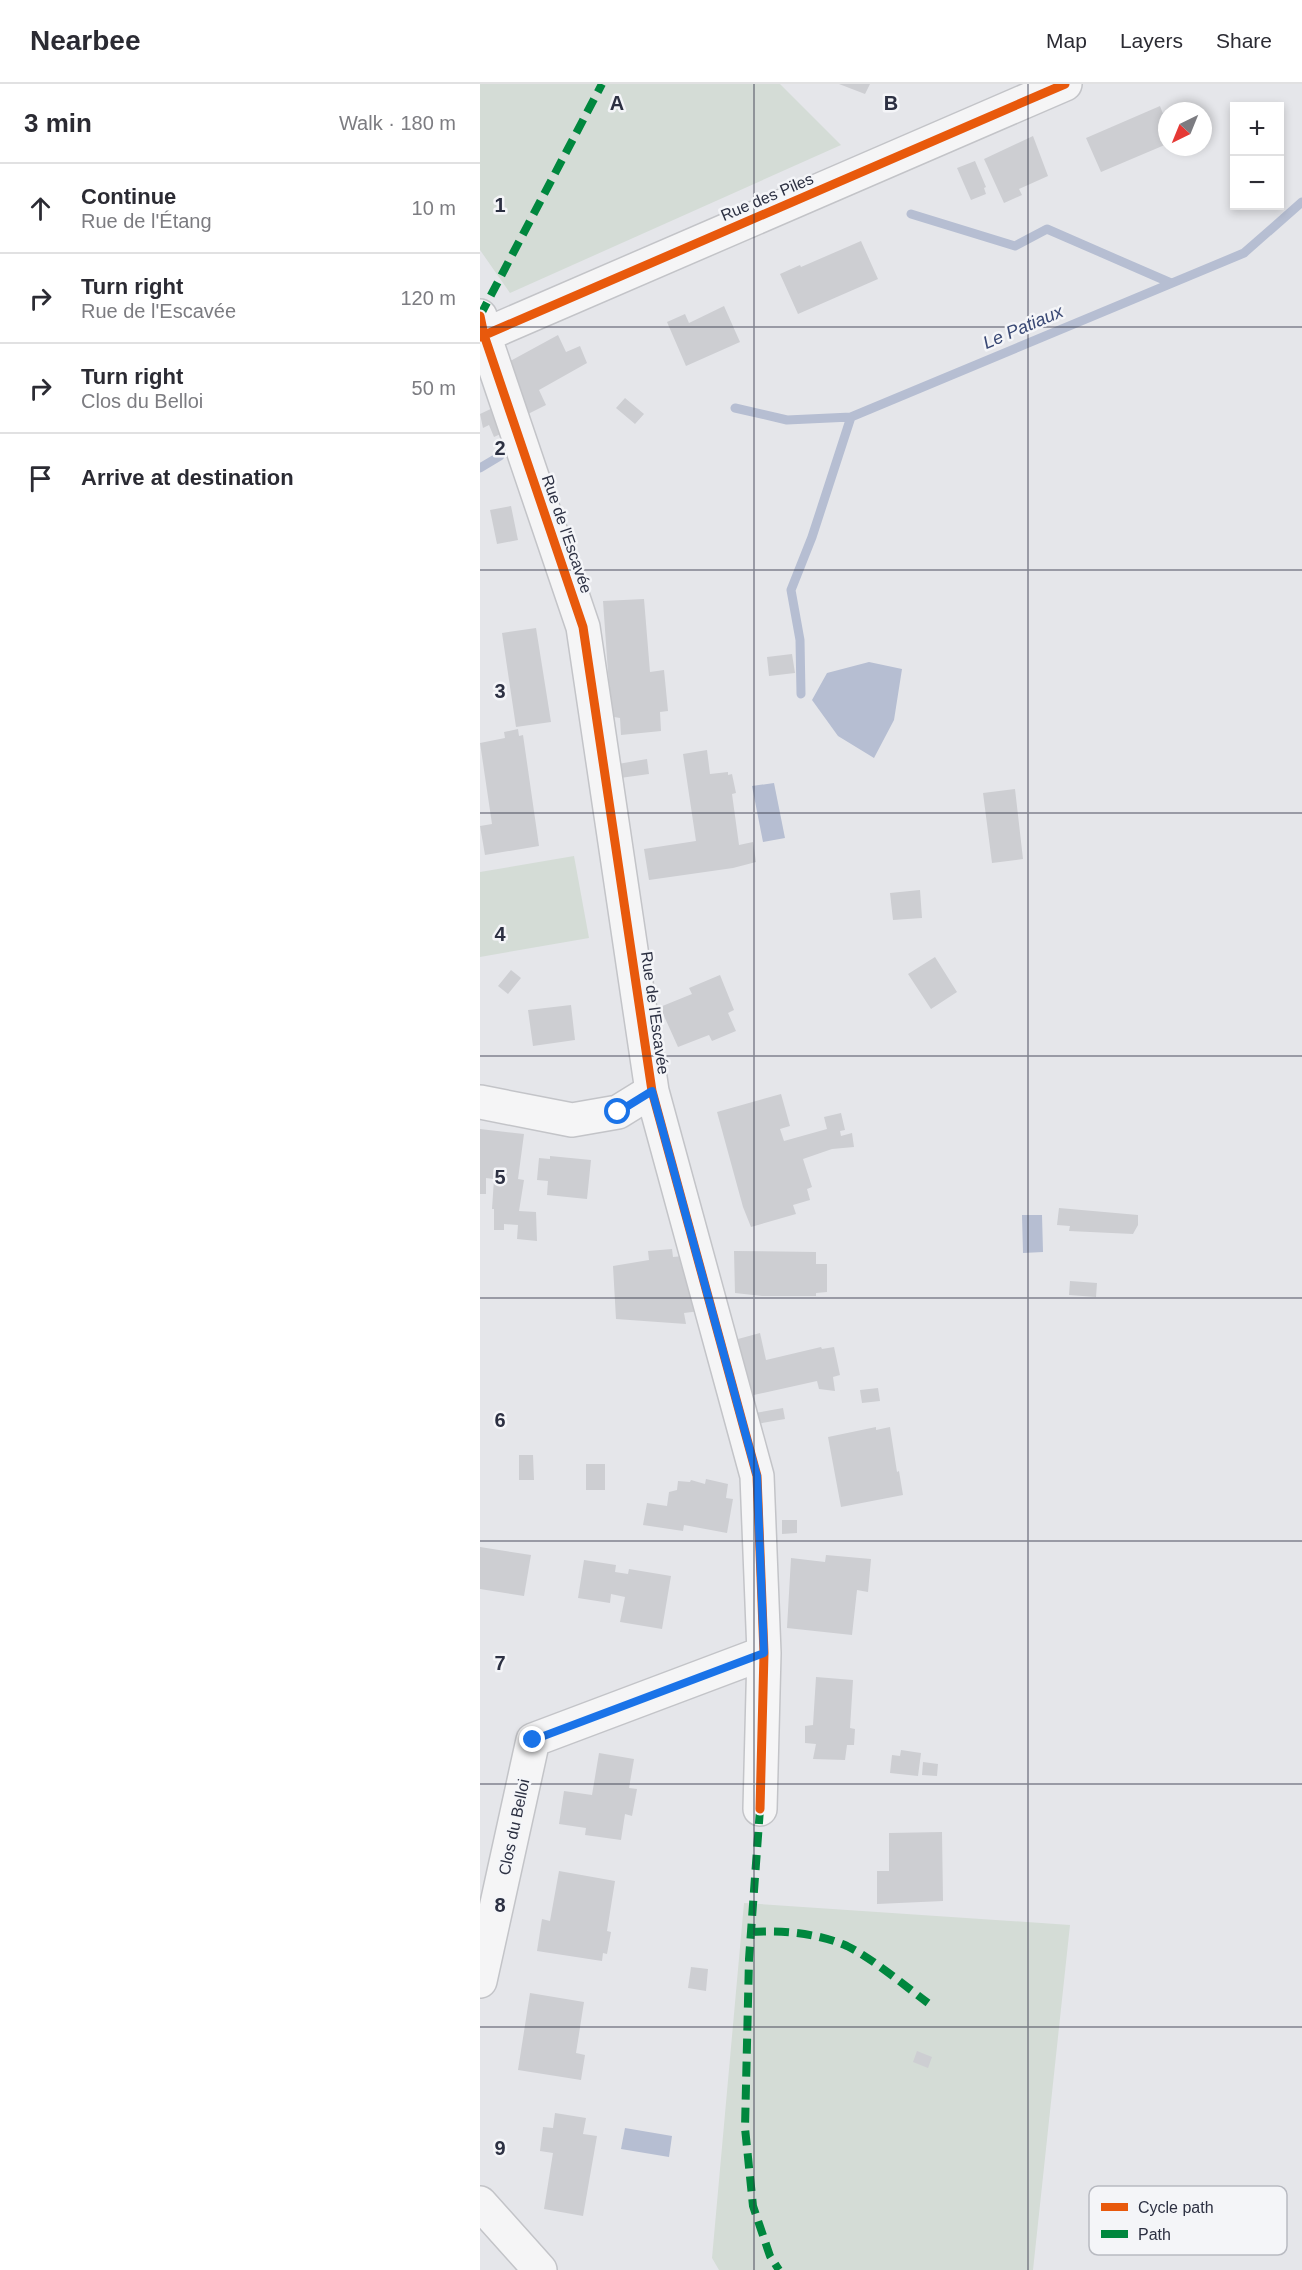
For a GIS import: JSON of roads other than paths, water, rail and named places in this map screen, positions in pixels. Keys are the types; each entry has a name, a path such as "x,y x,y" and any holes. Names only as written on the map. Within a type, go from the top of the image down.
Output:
{"street":[{"name":"Rue des Piles","path":"481,330 1065,84"},
{"name":"Rue de l'Escavée","path":"481,330 583,627 652,1091 757,1476 764,1653 760,1809"},
{"path":"480,1102 572,1120 618,1112 652,1091"},
{"name":"Clos du Belloi","path":"480,1981 533,1740 764,1653"},
{"path":"480,2203 540,2270"}],"water":[{"path":"869,662 902,669 894,720 874,758 838,736 812,700 827,673"},
{"path":"774,783 785,838 763,842 752,786"},
{"path":"1022,1215 1042,1215 1043,1252 1023,1253"},
{"path":"625,2128 672,2136 669,2157 621,2149"}],"waterway":[{"name":"Le Patiaux","path":"735,408 787,420 851,417 1244,253 1302,202"},
{"path":"911,214 1015,246 1047,229 1171,283"},
{"path":"801,694 800,640 791,590 812,537 851,417"},
{"name":"Le Patiaux","path":"480,468 500,456"}]}
